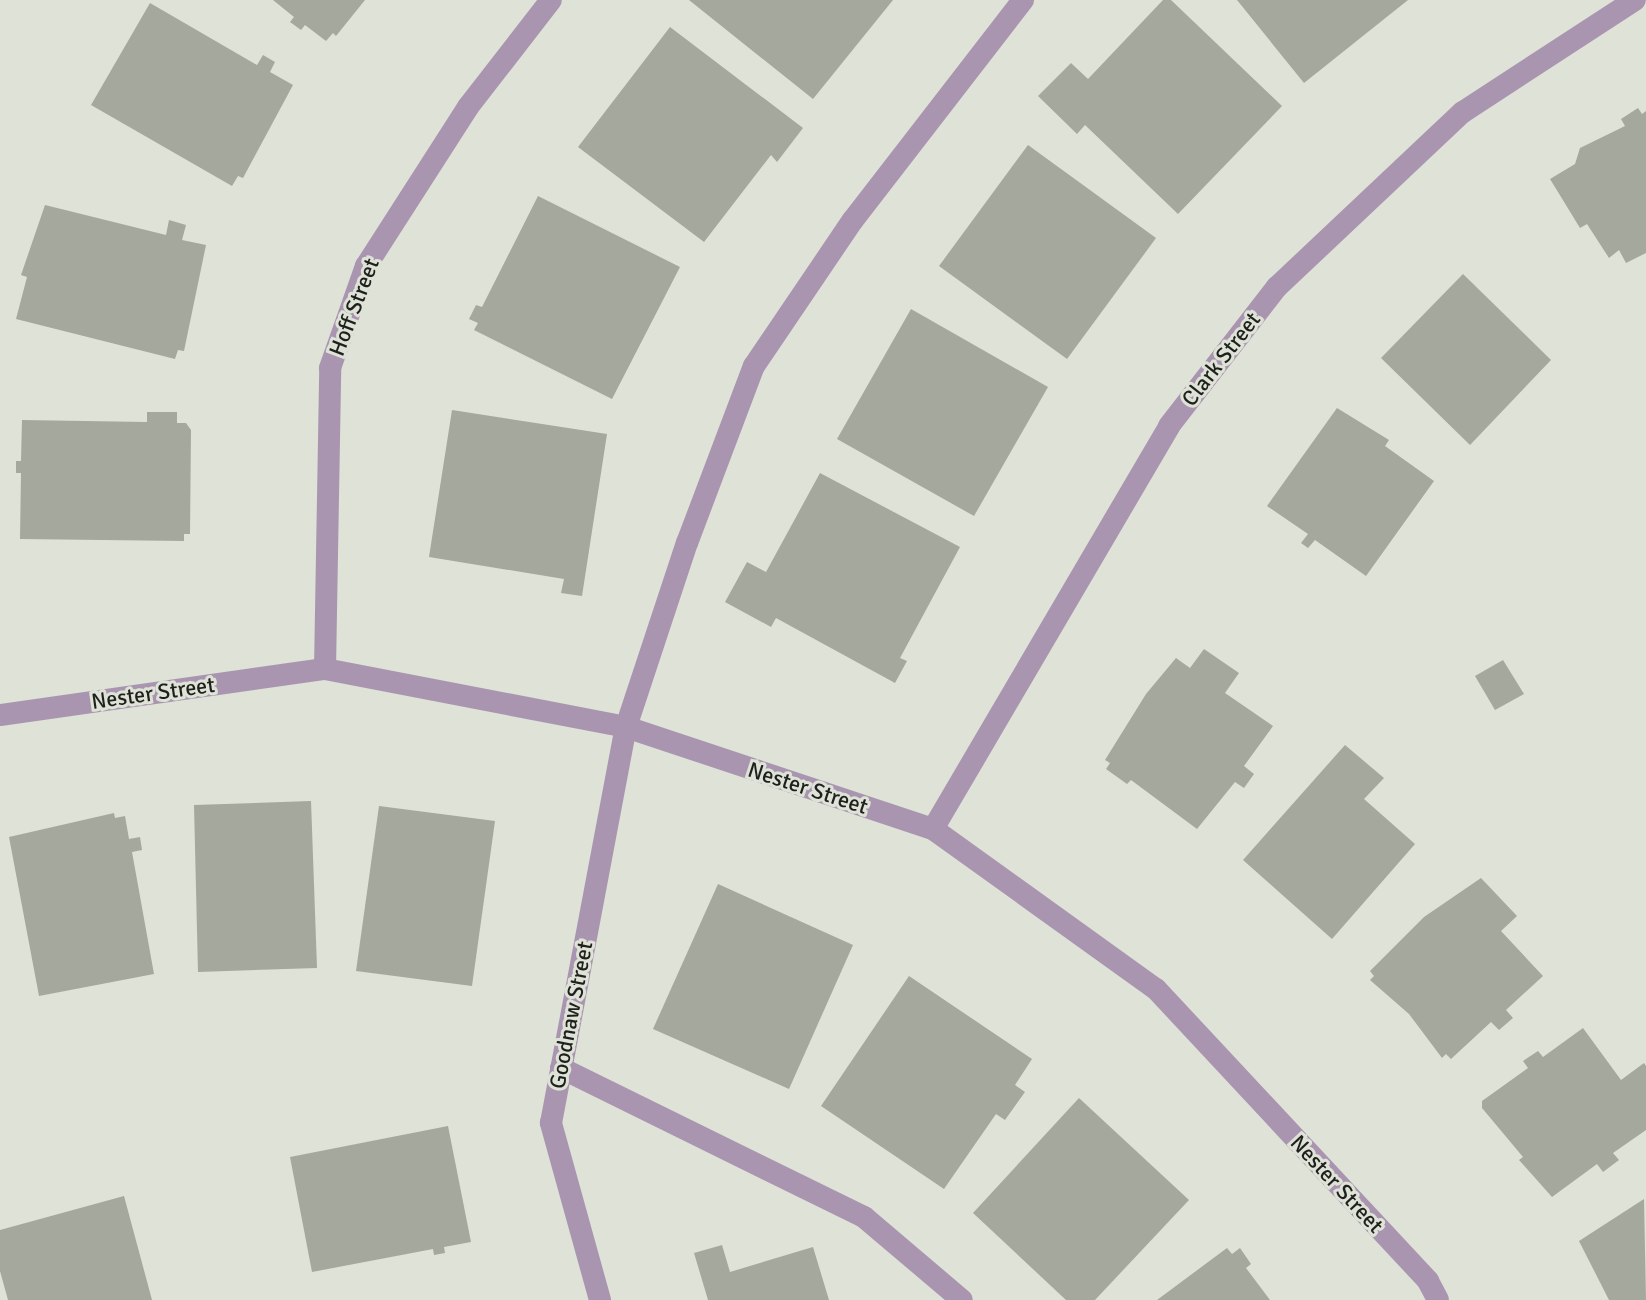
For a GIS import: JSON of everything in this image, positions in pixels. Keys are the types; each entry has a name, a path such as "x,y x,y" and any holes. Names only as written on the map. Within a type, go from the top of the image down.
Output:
{"street":[{"name":"Hoff Street","path":"325,669 326,464 335,354 366,266 468,107 551,0"},
{"name":"Goodnaw Street","path":"600,1300 551,1123 626,727 687,543 754,366 853,220 1023,0"},
{"name":"Clark Street","path":"933,829 1169,426 1277,287 1463,112 1635,0"},
{"name":"Nester Street","path":"0,715 325,669 626,727 933,829 1156,989 1428,1281 1438,1300"},
{"path":"561,1068 864,1217 962,1300"}],"building":[{"path":"273,0 365,0 336,36 333,33 326,41 305,25 301,30 290,22 294,17"},
{"path":"689,0 893,0 813,99"},
{"path":"1163,0 1171,0 1282,106 1178,214 1085,125 1077,134 1038,96 1071,63 1088,79"},
{"path":"1237,0 1408,0 1304,83"},
{"path":"150,3 257,65 263,55 275,62 270,72 293,85 243,178 238,176 232,186 91,105"},
{"path":"670,27 803,128 777,162 771,155 704,242 578,147"},
{"path":"1638,108 1642,114 1646,111 1646,253 1626,263 1619,250 1609,258 1587,224 1580,228 1550,179 1575,164 1580,148 1625,126 1621,119"},
{"path":"1028,145 1156,238 1067,359 939,266"},
{"path":"538,196 680,267 612,399 474,330 478,323 469,319 476,305 482,307"},
{"path":"45,205 166,235 169,220 186,225 182,240 206,245 184,351 178,350 175,359 16,319 27,277 21,275"},
{"path":"1463,274 1551,360 1470,445 1381,358"},
{"path":"911,309 1048,387 974,516 837,439"},
{"path":"1337,408 1389,440 1385,446 1434,481 1366,576 1315,540 1308,548 1301,543 1308,534 1267,506"},
{"path":"452,410 607,434 582,596 561,593 564,579 429,557"},
{"path":"147,412 177,412 177,423 186,423 191,430 190,534 184,534 184,541 20,539 21,473 16,473 16,461 21,461 22,420 147,422"},
{"path":"820,473 960,547 900,658 907,661 895,683 776,618 771,627 725,602 747,562 766,572"},
{"path":"1204,649 1239,673 1225,693 1273,726 1244,766 1254,774 1244,788 1235,782 1197,829 1131,780 1127,784 1106,769 1110,763 1105,760 1146,694 1176,658 1190,668"},
{"path":"1503,660 1524,694 1495,710 1475,676"},
{"path":"1345,745 1384,778 1364,799 1415,844 1332,939 1243,860"},
{"path":"311,801 317,968 198,972 194,805"},
{"path":"379,806 495,821 472,986 356,971"},
{"path":"114,813 115,818 125,816 129,839 140,837 142,850 132,852 154,974 39,996 9,837"},
{"path":"1481,878 1517,916 1501,931 1543,976 1506,1010 1513,1018 1499,1030 1491,1022 1451,1059 1446,1054 1442,1058 1409,1014 1370,980 1374,976 1370,971 1424,917"},
{"path":"718,884 853,945 789,1089 653,1029"},
{"path":"909,976 1032,1059 1015,1085 1025,1092 1005,1120 996,1114 944,1189 821,1106"},
{"path":"1583,1028 1621,1080 1644,1063 1646,1066 1646,1130 1613,1153 1619,1160 1603,1172 1597,1164 1552,1197 1519,1160 1523,1157 1482,1108 1482,1101 1528,1068 1523,1061 1538,1051 1543,1057"},
{"path":"1079,1098 1189,1200 1095,1300 1066,1300 973,1213"},
{"path":"448,1126 471,1242 444,1247 445,1253 434,1255 433,1249 312,1272 290,1157"},
{"path":"124,1196 152,1300 8,1300 0,1271 0,1230"},
{"path":"1644,1199 1646,1300 1609,1300 1579,1241"},
{"path":"722,1245 730,1272 813,1247 829,1300 708,1300 694,1253"},
{"path":"1227,1248 1232,1254 1240,1248 1251,1264 1246,1268 1270,1300 1157,1300"}]}
